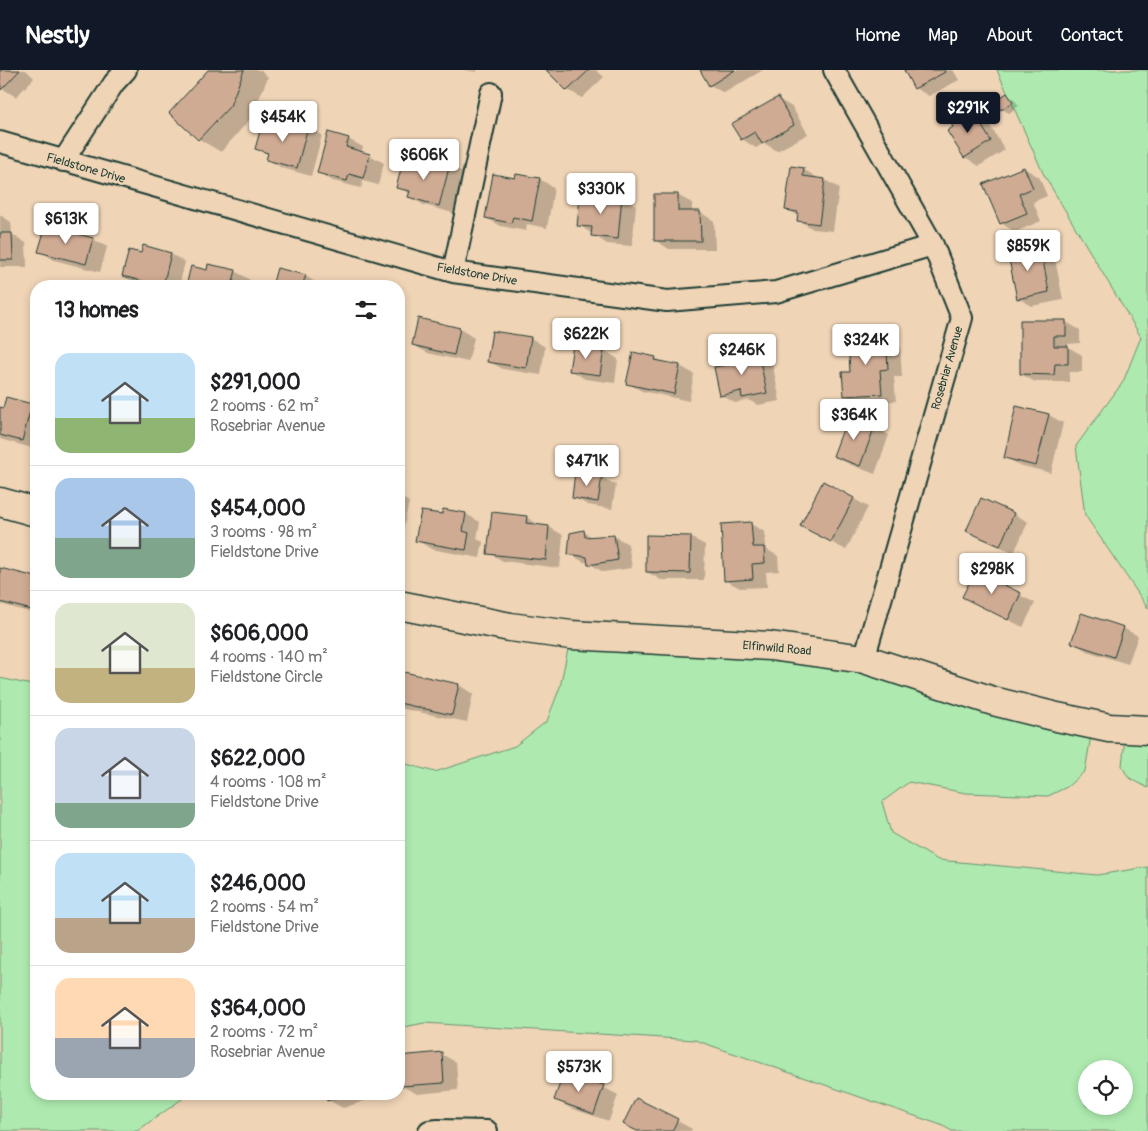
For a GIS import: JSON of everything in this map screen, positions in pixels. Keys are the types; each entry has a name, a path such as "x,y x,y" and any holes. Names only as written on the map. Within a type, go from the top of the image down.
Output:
{"street":[{"path":"64,161 114,83 126,70"},
{"name":"Rosebriar Avenue","path":"834,70 933,245 962,318 864,658"},
{"path":"453,272 491,93"},
{"name":"Fieldstone Drive","path":"0,142 453,272 666,301 776,292 933,245"},
{"path":"0,502 30,510"},
{"name":"Elfinwild Road","path":"405,606 510,627 571,635 770,646 864,658 993,701 1057,717 1109,728 1147,725"},
{"path":"429,1131 487,1131"}],"green space":[{"path":"997,70 1148,70 1148,608 1085,515 1076,446 1123,382 1141,337 1044,175"},
{"path":"571,635 770,646 1093,724 1085,771 1067,787 1048,796 966,793 909,782 882,802 891,833 938,860 1097,875 1148,867 1148,1131 952,1131 941,1125 695,1040 424,1023 405,1027 405,764 435,772 515,746 547,721 560,687"},
{"path":"0,678 30,685 30,1100 181,1100 137,1131 0,1131"},
{"path":"1126,729 1148,730 1148,788 1128,777 1122,766"}],"building":[{"path":"0,70 20,70 1,90"},
{"path":"208,70 244,70 230,106 198,140 169,113"},
{"path":"546,70 589,70 567,91"},
{"path":"700,70 735,70 709,86"},
{"path":"904,70 944,70 945,72 914,89"},
{"path":"1007,93 1013,102 1001,110 995,101"},
{"path":"778,97 794,125 762,144 755,132 741,140 731,124"},
{"path":"963,111 967,119 975,115 991,141 964,158 947,131 953,127 949,120"},
{"path":"289,121 308,126 297,168 266,160 268,153 255,149 262,124 286,131"},
{"path":"328,132 349,138 346,147 370,154 363,178 349,174 347,181 317,173"},
{"path":"431,159 450,164 439,206 408,197 410,191 396,188 403,161 428,168"},
{"path":"791,166 804,168 803,176 825,179 819,224 797,221 798,212 785,210"},
{"path":"1024,167 1033,188 1019,194 1027,213 1000,224 983,184"},
{"path":"493,174 515,178 516,174 540,178 532,221 513,217 511,223 485,218"},
{"path":"602,194 622,196 618,239 591,236 592,227 577,226 580,197 601,199"},
{"path":"654,194 678,194 678,211 700,211 701,241 654,241"},
{"path":"46,225 93,238 86,264 38,252"},
{"path":"0,233 12,233 13,260 0,260"},
{"path":"1032,244 1034,251 1041,250 1049,292 1017,299 1008,254 1016,252 1015,247"},
{"path":"143,245 171,253 164,280 138,280 122,276 129,250 141,253"},
{"path":"208,264 236,270 234,280 188,280 191,266 207,270"},
{"path":"277,268 306,275 304,280 274,280"},
{"path":"418,318 460,328 454,355 412,345"},
{"path":"1020,320 1066,320 1066,336 1054,336 1054,346 1068,346 1068,364 1055,364 1054,375 1020,374"},
{"path":"492,331 531,337 526,368 487,362"},
{"path":"886,336 888,369 880,370 882,394 844,396 842,372 850,372 848,339"},
{"path":"573,345 604,349 600,375 569,371"},
{"path":"633,352 656,357 655,360 680,365 674,394 626,384"},
{"path":"758,352 767,393 742,398 741,391 720,396 714,367 733,364 732,357"},
{"path":"6,397 30,403 30,411 22,441 0,435 0,407 3,408"},
{"path":"1016,406 1049,414 1036,466 1004,458"},
{"path":"848,416 875,426 860,466 833,456"},
{"path":"575,472 602,476 598,502 572,498"},
{"path":"823,481 854,498 831,542 800,526"},
{"path":"981,498 1014,513 1000,546 966,531"},
{"path":"443,509 466,513 463,531 469,533 466,550 415,541 421,511 442,514"},
{"path":"492,512 527,516 526,523 549,526 546,560 487,554"},
{"path":"751,522 753,547 764,547 765,563 752,564 753,579 724,581 721,524"},
{"path":"584,530 585,537 614,535 618,560 588,565 587,557 568,554 570,533"},
{"path":"646,535 691,536 690,573 646,572"},
{"path":"0,568 30,576 30,610 0,602"},
{"path":"975,571 1021,593 1008,620 962,597"},
{"path":"1081,613 1124,627 1114,657 1071,643"},
{"path":"405,672 459,684 452,715 405,704"},
{"path":"442,1052 444,1083 405,1086 405,1055"},
{"path":"564,1072 604,1085 594,1114 554,1100"},
{"path":"636,1098 678,1119 672,1131 637,1131 623,1124"}]}
